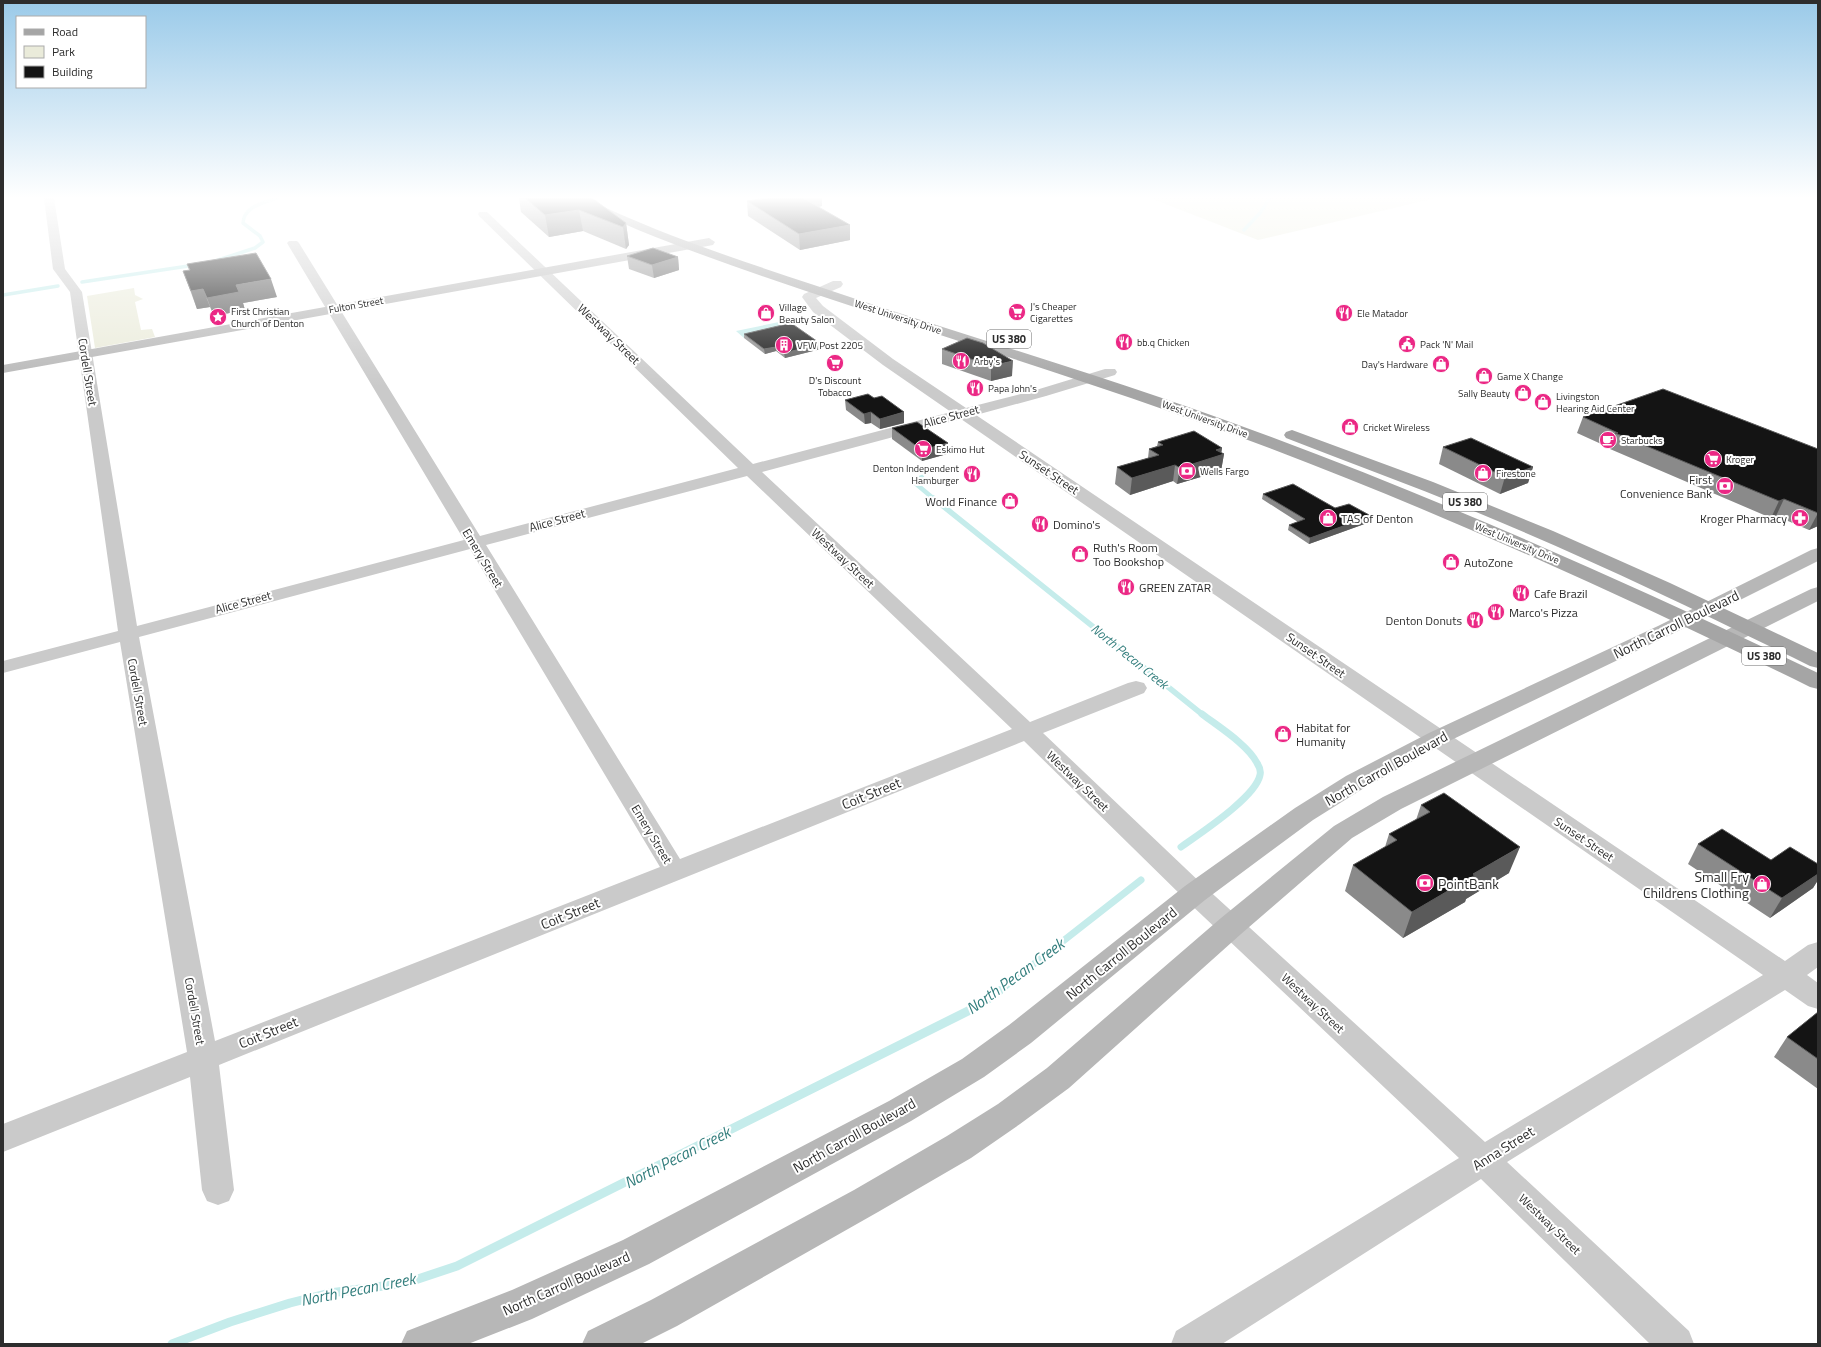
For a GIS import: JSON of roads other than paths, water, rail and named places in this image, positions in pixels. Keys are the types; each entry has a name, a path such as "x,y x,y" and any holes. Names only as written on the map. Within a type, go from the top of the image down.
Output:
{"main road":[{"name":"Fulton Street","path":"3,369 607,261"},
{"name":"West University Drive","path":"723,261 816,296 1088,379 1212,421 1354,475 1505,538 1688,619 1818,682"},
{"name":"West University Drive","path":"766,261 873,296"},
{"name":"West University Drive","path":"909,307 938,316"},
{"name":"West University Drive","path":"952,321 1225,410 1362,461 1508,519 1709,609 1818,662"},
{"name":"North Carroll Boulevard","path":"420,1344 519,1306 636,1252 900,1112 973,1068 1020,1034 1195,893 1304,814 1355,782 1437,738 1709,609 1818,554"},
{"path":"601,1344 664,1313 866,1201 972,1139 1009,1114 1058,1078 1231,926 1343,832 1392,803 1473,762 1818,593"}],"street":[{"name":"Cordell Street","path":"58,261 59,269 76,292 128,633 203,1058 218,1190"},
{"name":"Emery Street","path":"304,261 675,871"},
{"name":"Westway Street","path":"532,261 749,469 1027,731 1195,893 1483,1160 1676,1344"},
{"name":"Sunset Street","path":"837,284 816,296 802,304 796,298 816,296 888,362 1818,998"},
{"name":"Alice Street","path":"3,666 964,413 1110,372"},
{"name":"Coit Street","path":"3,1138 1136,688"},
{"name":"Anna Street","path":"1189,1344 1483,1160 1785,976 1818,953"}],"water":[{"path":"779,322 789,328 744,338 736,331"}],"waterway":[{"path":"82,282 195,265"},
{"path":"3,295 58,286"},
{"name":"North Pecan Creek","path":"922,477 915,480 915,483 934,499"},
{"name":"North Pecan Creek","path":"933,498 1203,715"},
{"name":"North Pecan Creek","path":"1181,847 1238,804 1256,784 1260,775 1260,770 1253,756 1240,743 1202,714"},
{"name":"North Pecan Creek","path":"998,992 1141,880"},
{"name":"North Pecan Creek","path":"172,1344 230,1322 290,1303 330,1293 406,1283 457,1266 978,1006 999,991"}],"place":[{"name":"J's Cheaper Cigarettes","path":"1017,312"},
{"name":"Village Beauty Salon","path":"766,313"},
{"name":"Ele Matador","path":"1344,313"},
{"name":"First Christian Church of Denton","path":"218,317"},
{"name":"bb.q Chicken","path":"1124,342"},
{"name":"Pack 'N' Mail","path":"1407,344"},
{"name":"VFW Post 2205","path":"784,345"},
{"name":"Arby's","path":"961,361"},
{"name":"D's Discount Tobacco","path":"835,363"},
{"name":"Day's Hardware","path":"1441,364"},
{"name":"Game X Change","path":"1484,376"},
{"name":"Papa John's","path":"975,388"},
{"name":"Sally Beauty","path":"1523,393"},
{"name":"Livingston Hearing Aid Center","path":"1543,402"},
{"name":"Cricket Wireless","path":"1350,427"},
{"name":"Starbucks","path":"1608,440"},
{"name":"Eskimo Hut","path":"923,449"},
{"name":"Kroger","path":"1713,459"},
{"name":"Wells Fargo","path":"1187,471"},
{"name":"Firestone","path":"1483,473"},
{"name":"Denton Independent Hamburger","path":"972,474"},
{"name":"First Convenience Bank","path":"1725,486"},
{"name":"World Finance","path":"1010,501"},
{"name":"TAS of Denton","path":"1328,518"},
{"name":"Kroger Pharmacy","path":"1800,518"},
{"name":"Domino's","path":"1040,524"},
{"name":"Ruth's Room Too Bookshop","path":"1080,554"},
{"name":"AutoZone","path":"1451,562"},
{"name":"GREEN ZATAR","path":"1126,587"},
{"name":"Cafe Brazil","path":"1521,593"},
{"name":"Marco's Pizza","path":"1496,612"},
{"name":"Denton Donuts","path":"1475,620"},
{"name":"Habitat for Humanity","path":"1283,734"},
{"name":"PointBank","path":"1425,883"},
{"name":"Small Fry Childrens Clothing","path":"1762,884"}]}
